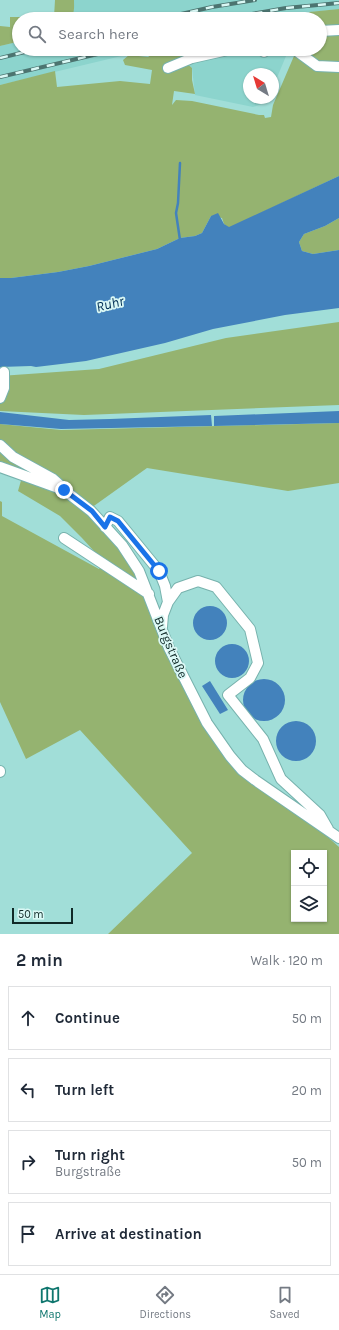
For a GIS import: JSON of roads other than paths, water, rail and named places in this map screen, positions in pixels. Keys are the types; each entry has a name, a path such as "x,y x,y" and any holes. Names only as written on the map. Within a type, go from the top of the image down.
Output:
{"street":[{"path":"327,33 339,30"},
{"path":"327,35 339,38"},
{"path":"168,68 201,56"},
{"path":"303,56 317,66 339,67"},
{"path":"0,398 4,388 4,372"},
{"path":"0,445 13,457 53,479 64,490"},
{"name":"Burgstraße","path":"0,467 64,490 92,511 122,545 134,562 149,594 169,648 207,723 230,756 242,770 255,780 339,838"},
{"path":"105,527 110,517 118,521 159,571 165,586 168,602"},
{"path":"64,538 149,594"},
{"path":"162,628 163,615 168,602 178,588 198,580 216,587 250,629 258,663 250,678 228,695 263,739 281,779 320,815 330,832"}],"water":[{"name":"Ruhr","path":"339,176 339,218 325,226 304,234 299,242 302,251 313,254 339,250 339,308 285,315 213,329 165,343 86,361 36,367 0,367 0,278 58,272 157,249 180,238 195,236 202,233 211,216 218,213 224,224 229,227"},
{"path":"339,411 339,423 214,426 214,416"},
{"path":"0,412 69,420 211,415 212,426 61,429 0,424"},
{"path":"210,606 222,611 227,623 222,635 210,640 198,635 193,623 198,611"},
{"path":"235,644 244,649 248,654 248,668 244,673 239,677 229,678 225,677 216,668 215,658 216,654 225,645"},
{"path":"264,679 279,685 285,700 279,715 264,721 249,715 243,700 249,685"},
{"path":"210,681 228,710 220,714 202,686"},
{"path":"300,721 307,724 313,730 316,741 315,749 307,758 300,761 292,761 285,758 277,749 276,737 279,730 288,722"}],"waterway":[{"path":"180,163 176,213 180,240"}],"railway":[{"path":"190,12 255,0"},
{"path":"263,12 286,8 339,3"},
{"path":"0,58 12,55"},
{"path":"0,77 89,56"}]}
